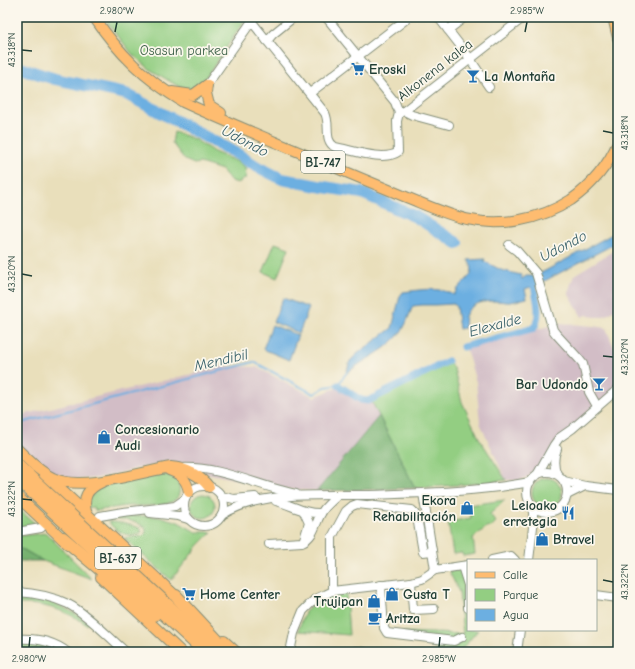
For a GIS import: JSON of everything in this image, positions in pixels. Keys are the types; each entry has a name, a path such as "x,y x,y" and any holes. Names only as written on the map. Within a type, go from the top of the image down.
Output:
{"highway":[{"name":"BI-637","path":"17,464 218,652"},
{"name":"BI-637","path":"17,478 205,652"},
{"path":"63,538 195,652"},
{"path":"176,596 228,652"}],"main road":[{"name":"BI-747","path":"94,17 119,51 133,66 166,91 203,111 259,135 443,212 467,219 495,222 534,217 565,204 582,192 597,176 611,157 618,142"},
{"path":"613,17 618,38"},
{"path":"166,91 193,95 204,88"},
{"path":"203,111 200,100 204,88"},
{"path":"204,88 209,105 259,135"},
{"path":"17,449 236,652"},
{"path":"44,474 63,482 80,483 108,480 164,468 178,468 197,476 209,487"},
{"path":"164,468 182,477 186,483 187,496"},
{"path":"86,512 84,502 87,493 92,488 108,480"},
{"path":"17,496 63,538 98,574 181,652"}],"street":[{"path":"267,41 273,34 294,17"},
{"path":"326,17 402,112 449,126"},
{"path":"310,93 359,57 409,17"},
{"path":"438,17 490,87"},
{"path":"448,30 464,17"},
{"name":"Alkonena kalea","path":"402,112 524,17"},
{"path":"204,88 253,19 267,41 310,93 327,118 329,124 328,138 331,144 336,147 383,157 394,155 398,152 397,121 402,112"},
{"path":"510,245 536,273 553,330 579,358 585,372 589,392 597,406"},
{"path":"572,429 559,438 537,475 530,482 527,492 530,501 538,509 550,511 556,509 565,501 567,495 564,481 557,474 553,463 558,445 572,429 618,389"},
{"path":"178,468 192,467 215,470 275,490 305,496"},
{"path":"537,475 547,472 557,474"},
{"path":"564,481 585,486 618,490"},
{"path":"221,496 234,499 280,495 322,496 423,493 511,486 530,482"},
{"path":"511,486 527,492"},
{"path":"567,495 585,486"},
{"path":"100,516 175,506 196,487 209,487 216,490 221,496 224,506 222,515"},
{"path":"423,493 435,570"},
{"path":"269,544 302,542 310,537 322,512 338,495"},
{"path":"187,496 183,507 188,519"},
{"path":"123,512 157,513 188,519 195,524 204,526 216,522 222,515 235,508 265,499 305,496"},
{"path":"322,496 322,512"},
{"path":"265,499 286,503 304,512 312,514 322,512"},
{"path":"332,591 332,537 346,511 357,504 412,510 417,517 423,552 432,551"},
{"path":"529,559 533,527 533,505"},
{"path":"533,527 544,511"},
{"path":"302,542 307,532 309,523 304,512"},
{"path":"17,532 41,528"},
{"path":"502,559 513,558"},
{"path":"290,652 294,633 303,611 315,599 332,591 411,582 422,579 435,570 465,565 467,578"},
{"path":"411,582 413,610 434,609"},
{"path":"381,585 384,628 387,633 454,641 462,637"},
{"path":"17,592 46,597 69,604 88,618 126,652"},
{"path":"597,595 618,598"},
{"path":"517,652 520,631"},
{"path":"17,640 28,639 45,641 63,648 67,652"}],"shaded area":[{"path":"618,248 618,309 602,317 586,315 582,317 568,293 574,275"},
{"path":"560,323 606,328 618,357 618,390 554,445 547,459 529,476 519,481 506,480 480,423 476,382 466,349"},
{"path":"225,366 256,367 314,397 336,388 364,404 372,402 379,416 317,491 281,489 163,464 98,478 69,480 50,473 17,445 17,416"}],"green space":[{"name":"Osasun parkea","path":"103,17 239,17 245,20 199,88 192,90 183,89 151,70 133,55"},
{"path":"174,132 194,139 214,152 238,162 245,167 246,178 238,183 231,181 222,170 200,163 194,164 185,160 172,143"},
{"path":"275,243 289,248 277,278 263,272"},
{"path":"448,361 454,369 462,402 479,438 506,480 415,488 372,402"},
{"path":"379,416 415,488 317,491"},
{"path":"156,475 169,475 178,483 179,493 176,499 172,502 153,506 127,506 96,511 93,507 89,508 88,499 96,490 106,485"},
{"path":"547,478 558,482 562,493 558,504 547,508 536,504 532,493 536,482"},
{"path":"203,494 211,498 215,506 211,514 203,518 195,514 191,506 195,498"},
{"path":"505,500 490,514 496,522 490,528 488,526 473,538 475,554 463,556 462,553 453,554 448,522 471,518 469,505"},
{"path":"17,508 37,525 17,528"},
{"path":"125,516 151,516 165,518 178,522 196,532 212,532 198,546 171,580 124,538 142,536 146,531 145,527 136,522 105,520"},
{"path":"108,522 132,525 140,528 142,532 127,535 115,529"},
{"path":"46,533 92,579 43,561 24,550 17,548 17,536"},
{"path":"17,548 24,550 43,561 17,561"},
{"path":"460,569 467,582 464,596 465,611 467,612 467,631 477,631 462,649 462,652 437,652 437,650 404,632 463,634 459,592 449,571"},
{"path":"332,593 346,593 349,635 298,631 305,612 317,601"},
{"path":"17,596 47,601 63,607 89,623 87,625 71,615 54,608 17,604"},
{"path":"17,644 44,646 58,652 17,652"}],"water":[{"path":"618,231 618,242 537,285 525,289 527,298 511,302 491,301 476,304 467,313 465,328 459,329 456,307 454,304 413,306 404,327 397,337 384,349 346,374 350,361 357,354 392,328 400,296 403,292 442,290 454,295 468,278 472,270 468,260 485,259 484,261 501,270 521,275 522,279 526,276 534,276"},
{"path":"283,298 309,308 299,333 273,322"},
{"path":"272,325 298,335 289,360 263,349"}],"waterway":[{"name":"Udondo","path":"17,67 55,79 126,94 282,179 362,193 416,217 457,243"},
{"name":"Elexalde","path":"463,347 534,328 538,318 538,312 533,282"},
{"path":"338,385 361,400 368,401 448,361"},
{"name":"Mendibil","path":"17,424 254,362 314,394 325,387 338,385 347,372"}],"place":[{"name":"Eroski","path":"358,69"},
{"name":"La Montaña","path":"473,76"},
{"name":"Bar Udondo","path":"599,384"},
{"name":"Concesionario Audi","path":"104,437"},
{"name":"Ekora Rehabilitación","path":"467,508"},
{"name":"Leioako erretegia","path":"568,513"},
{"name":"Btravel","path":"542,539"},
{"name":"Home Center","path":"189,594"},
{"name":"Gusta T","path":"392,594"},
{"name":"Trujipan","path":"374,601"},
{"name":"Aritza","path":"375,618"}]}
